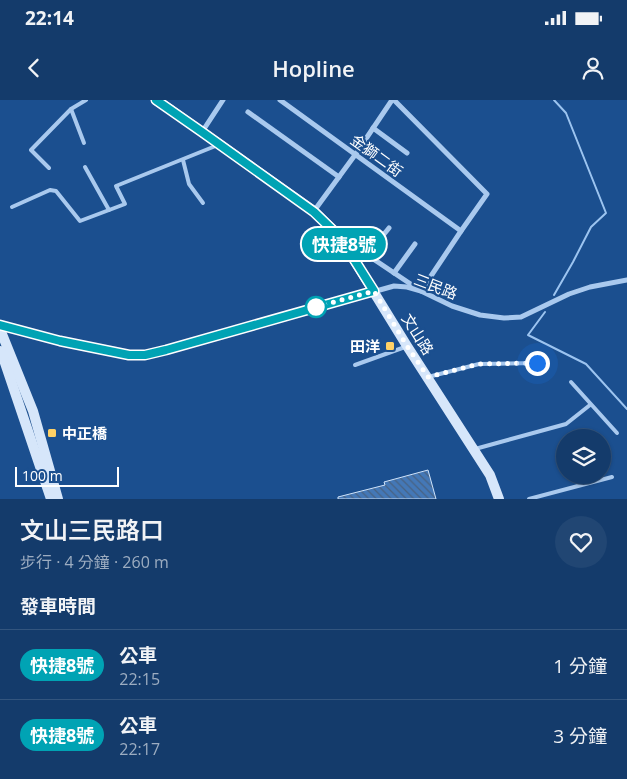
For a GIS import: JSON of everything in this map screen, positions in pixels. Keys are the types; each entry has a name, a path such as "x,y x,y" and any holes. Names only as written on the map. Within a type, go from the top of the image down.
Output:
{"main road":[{"name":"文山路","path":"156,100 314,212 340,237 490,475 498,499"},
{"path":"0,329 33,411 58,499"},
{"path":"0,351 51,499"}],"street":[{"path":"202,132 223,100"},
{"name":"金獅二街","path":"280,100 461,231"},
{"path":"314,212 393,100 487,194 421,291"},
{"path":"248,112 339,177"},
{"path":"373,128 407,153"},
{"path":"367,255 389,228"},
{"name":"文山路","path":"340,237 421,291"},
{"path":"394,273 415,244"},
{"name":"三民路","path":"0,325 112,352 145,355 394,286 421,291 452,306 480,315 504,318 521,317 569,294 590,287 627,280"}],"lane":[{"path":"49,168 31,150 71,109 86,100"},
{"path":"71,109 84,143"},
{"path":"12,207 50,190 56,191 80,221 125,204 116,186 220,145"},
{"path":"182,160 189,184 203,204"},
{"path":"86,167 109,210"},
{"path":"355,365 407,346"},
{"path":"428,377 479,364 537,363"},
{"path":"570,382 616,433"},
{"path":"473,449 566,424 590,405"},
{"path":"529,499 612,477"}],"building":[{"path":"428,470 436,499 338,499 338,497 385,485 384,482"}],"waterway":[{"path":"554,100 566,113 606,213 591,227 554,295"},
{"path":"545,312 528,335 586,364 627,409"}],"bus line":[{"name":"快捷8號","path":"0,325 112,352 145,355 374,291 340,237 314,212 156,100"}],"place":[{"name":"田洋","path":"390,346"},
{"name":"中正橋","path":"52,433"}],"route":[{"path":"316,307 374,291 428,377 479,364 537,363"}]}
